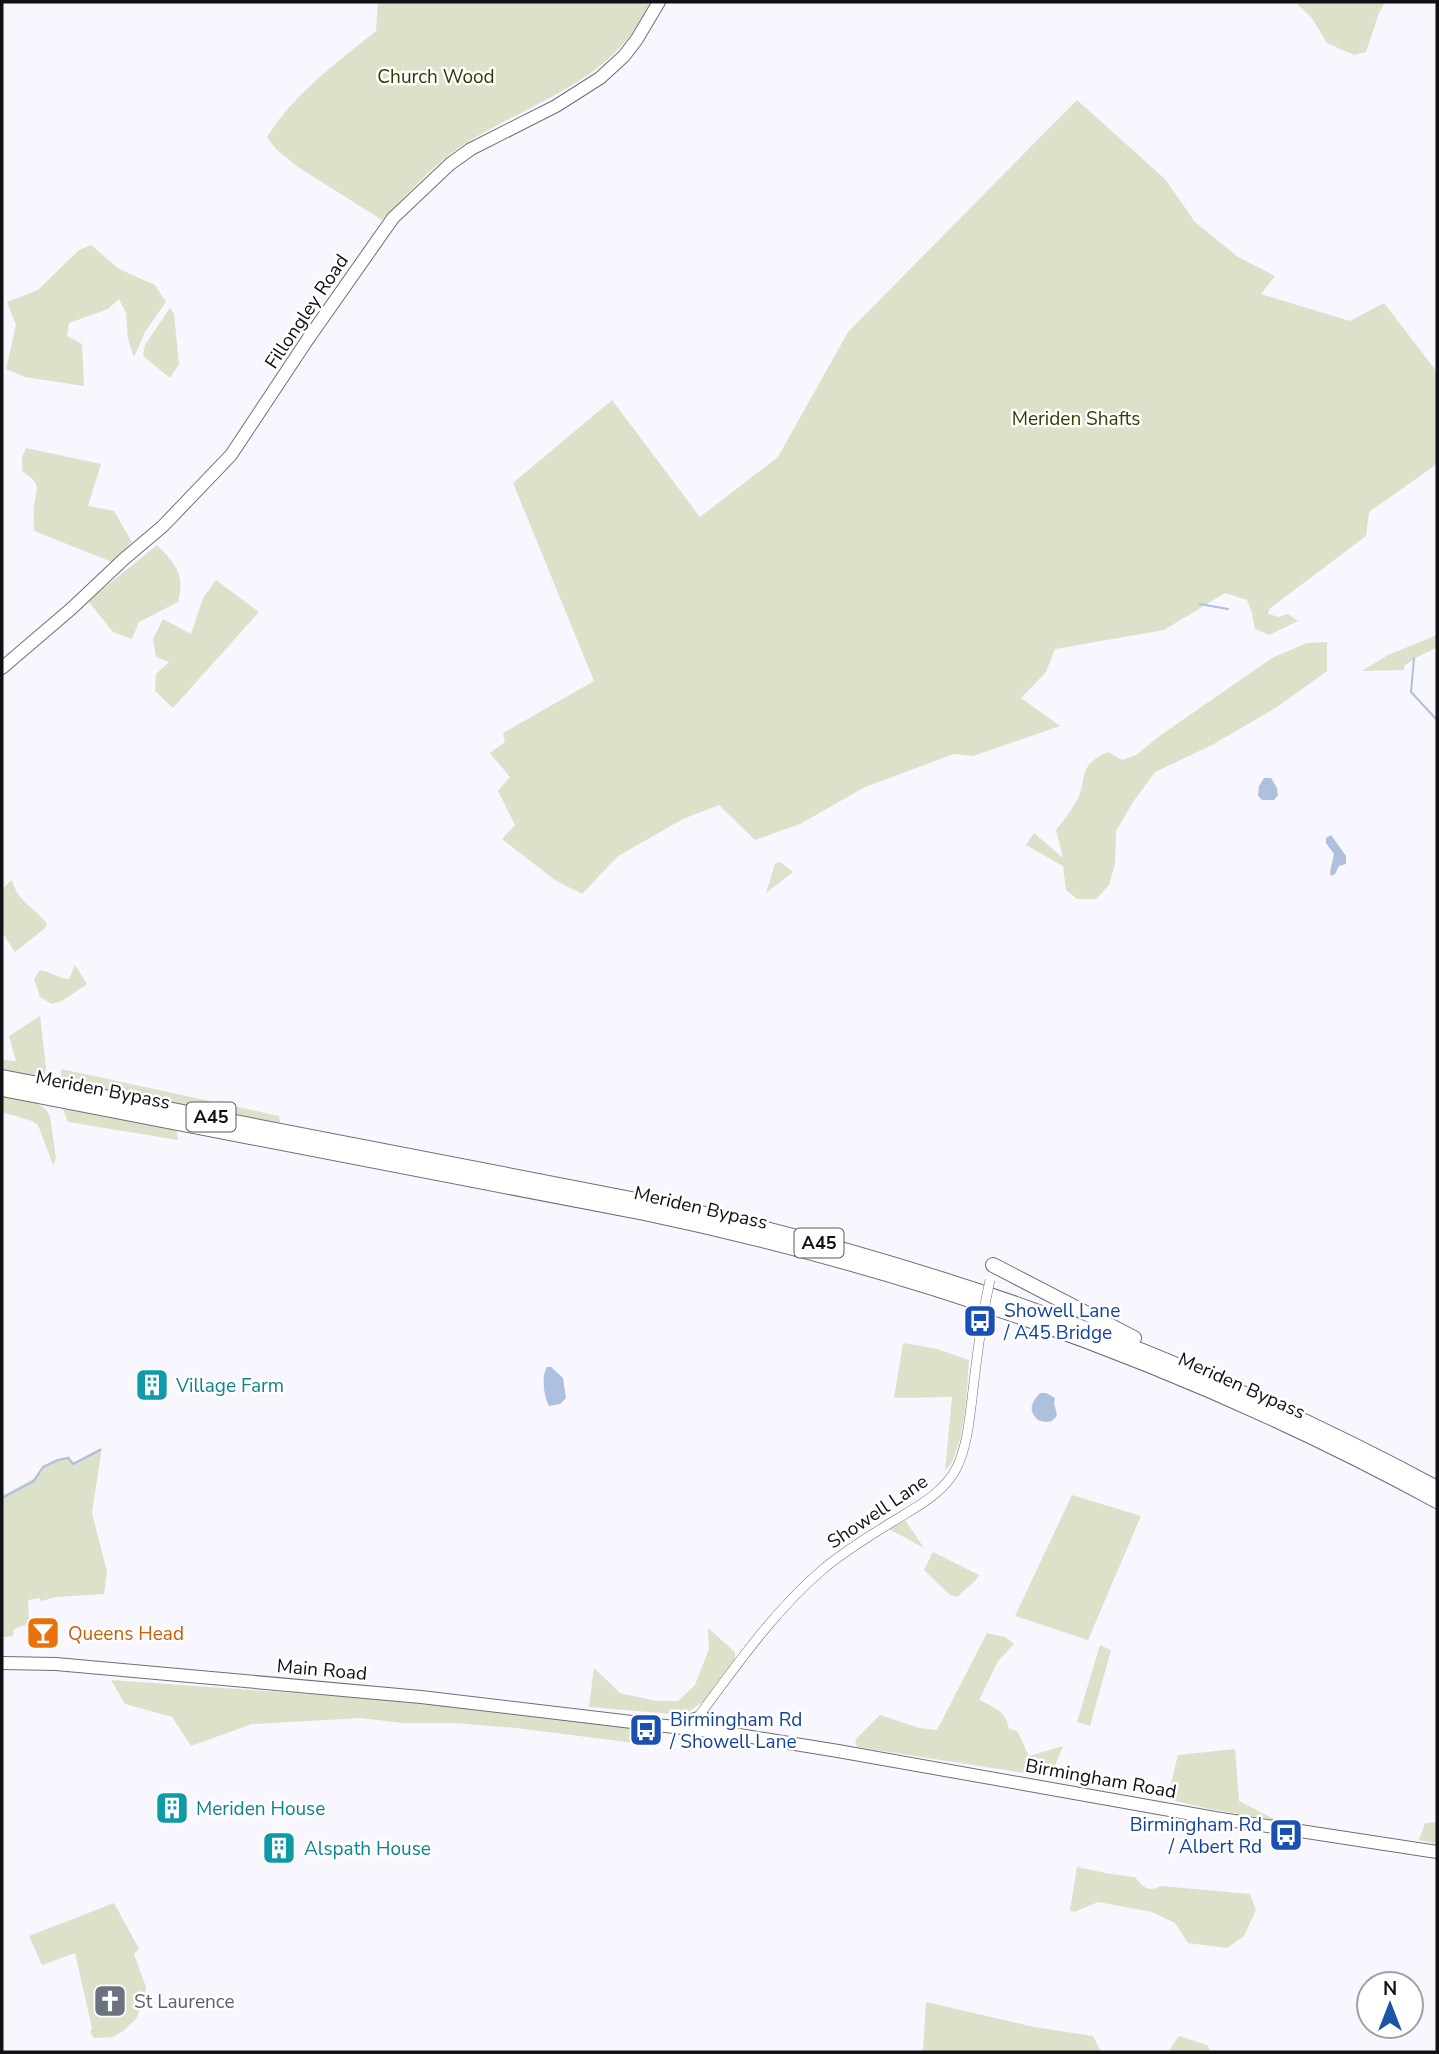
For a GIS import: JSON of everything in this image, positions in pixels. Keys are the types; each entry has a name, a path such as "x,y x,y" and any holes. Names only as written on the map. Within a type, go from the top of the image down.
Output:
{"highway":[{"name":"Meriden Bypass","path":"2,1077 457,1171 724,1230 835,1259 1003,1311 1185,1379 1370,1465 1437,1501"},
{"name":"Meriden Bypass","path":"2,1089 419,1163"},
{"name":"Meriden Bypass","path":"457,1171 688,1210 778,1231 941,1278 1167,1360 1380,1457 1437,1488"},
{"path":"992,1273 1149,1346 1167,1360"}],"main road":[{"name":"Fillongley Road","path":"2,668 163,526 231,455 393,218 450,164 471,149 556,106 600,78 624,56 659,2"},
{"name":"Main Road","path":"2,1663 56,1664 421,1697 639,1723 702,1723"},
{"name":"Birmingham Road","path":"702,1723 760,1739 1215,1818 1437,1852"}],"street":[{"name":"Showell Lane","path":"702,1723 708,1704 799,1592 823,1569 850,1549 927,1500 942,1488 954,1472 963,1452 969,1427 983,1314 992,1273"}],"green space":[{"name":"Church Wood","path":"378,2 650,2 633,32 611,56 586,76 471,140 444,159 382,220 298,167 276,149 267,137 303,93 376,31"},
{"path":"1295,2 1385,2 1366,52 1354,55 1327,43 1312,18"},
{"name":"Meriden Shafts","path":"1077,100 1165,179 1195,222 1238,257 1275,276 1261,294 1350,321 1384,303 1437,372 1437,464 1369,512 1366,536 1269,609 1268,614 1279,617 1288,614 1298,621 1269,635 1255,629 1247,600 1225,593 1164,630 1055,649 1046,672 1021,698 1060,726 973,756 954,754 865,787 800,824 755,840 719,805 683,819 618,856 582,894 555,880 502,839 515,825 498,791 510,777 490,753 505,742 503,733 594,681 513,483 612,400 700,517 778,457 848,332"},
{"path":"91,245 119,269 155,285 166,302 145,332 134,357 128,339 126,313 119,299 108,309 69,323 67,336 82,344 84,386 25,377 6,369 16,325 7,302 38,290 79,250"},
{"path":"170,308 174,314 179,364 170,378 143,356 145,345"},
{"path":"26,448 101,464 88,506 114,511 132,542 112,562 34,531 37,486 33,479 22,471 22,457"},
{"path":"157,545 177,570 180,584 178,602 139,622 132,639 113,632 88,601"},
{"path":"216,580 259,612 173,708 155,691 156,674 169,662 156,657 153,639 163,619 191,634 203,598"},
{"path":"1437,635 1437,647 1408,663 1404,670 1362,671 1388,655"},
{"path":"1327,642 1327,671 1277,707 1212,745 1155,772 1116,831 1115,864 1109,885 1096,899 1077,899 1066,890 1063,866 1026,845 1034,833 1063,858 1056,830 1080,794 1087,768 1098,757 1108,752 1122,760 1136,755 1272,658 1307,643"},
{"path":"780,862 793,872 766,893 775,864"},
{"path":"12,880 18,894 47,924 15,952 2,932 2,889"},
{"path":"75,965 87,984 62,1001 52,1004 40,997 34,979 40,970 69,979"},
{"path":"40,1016 46,1067 44,1081 2,1072 2,1060 16,1061 9,1036"},
{"path":"61,1069 279,1116 280,1122 273,1124 62,1083"},
{"path":"2,1096 36,1103 47,1110 56,1158 53,1165 38,1125 2,1112"},
{"path":"63,1109 172,1129 177,1132 178,1140 68,1122"},
{"path":"903,1343 937,1349 969,1360 961,1435 952,1462 945,1471 952,1397 894,1398"},
{"path":"102,1447 92,1513 107,1572 104,1594 28,1600 29,1622 14,1629 13,1636 4,1637 2,1496 33,1479 43,1466 57,1459 69,1456 74,1463"},
{"path":"1072,1495 1141,1516 1088,1640 1015,1616"},
{"path":"905,1520 924,1548 889,1529"},
{"path":"933,1552 979,1575 958,1597 950,1595 924,1570"},
{"path":"708,1628 735,1652 735,1659 704,1701 684,1715 589,1707 594,1668 620,1693 656,1701 678,1701 695,1685 709,1649"},
{"path":"987,1633 1005,1637 1014,1644 998,1661 979,1700 1002,1714 1009,1729 1017,1731 1029,1756 1063,1746 1050,1777 857,1747 857,1738 880,1715 919,1728 937,1730"},
{"path":"1100,1645 1111,1650 1090,1726 1077,1722"},
{"path":"111,1680 393,1700 620,1725 641,1731 652,1738 650,1742 642,1744 516,1728 455,1723 402,1723 361,1718 252,1724 191,1746 172,1717 125,1704"},
{"path":"1235,1749 1239,1801 1276,1820 1167,1799 1178,1755"},
{"path":"1437,1822 1437,1844 1419,1840 1425,1823"},
{"path":"1077,1867 1135,1877 1149,1889 1161,1886 1250,1894 1256,1910 1244,1936 1227,1948 1188,1943 1175,1923 1152,1912 1098,1902 1074,1912 1070,1910"},
{"path":"114,1903 139,1949 134,1954 146,1987 136,2019 113,2037 94,2038 90,2032 92,2028 75,1953 42,1965 29,1936"},
{"path":"926,2002 1034,2027 1093,2036 1101,2052 923,2052"},
{"path":"1179,2036 1207,2045 1211,2052 1168,2052"}],"water":[{"path":"1264,778 1271,778 1277,788 1278,795 1274,800 1262,800 1258,796 1259,786"},
{"path":"1331,835 1346,856 1346,864 1339,866 1331,876 1334,854 1326,843 1326,838"},
{"path":"547,1367 551,1367 563,1378 566,1398 560,1404 549,1406 547,1402 544,1381"},
{"path":"1040,1393 1055,1398 1057,1415 1051,1421 1038,1420 1033,1413 1033,1403"}],"waterway":[{"path":"1200,604 1228,609"},
{"path":"1414,658 1411,692 1437,720"},
{"path":"2,1498 34,1481 43,1467 68,1458 73,1464 100,1450"}],"place":[{"name":"Showell Lane / A45 Bridge","path":"980,1321"},
{"name":"Village Farm","path":"152,1385"},
{"name":"Queens Head","path":"43,1633"},
{"name":"Birmingham Rd / Showell Lane","path":"646,1730"},
{"name":"Meriden House","path":"172,1808"},
{"name":"Birmingham Rd / Albert Rd","path":"1286,1835"},
{"name":"Alspath House","path":"279,1848"},
{"name":"St Laurence","path":"110,2001"}]}
